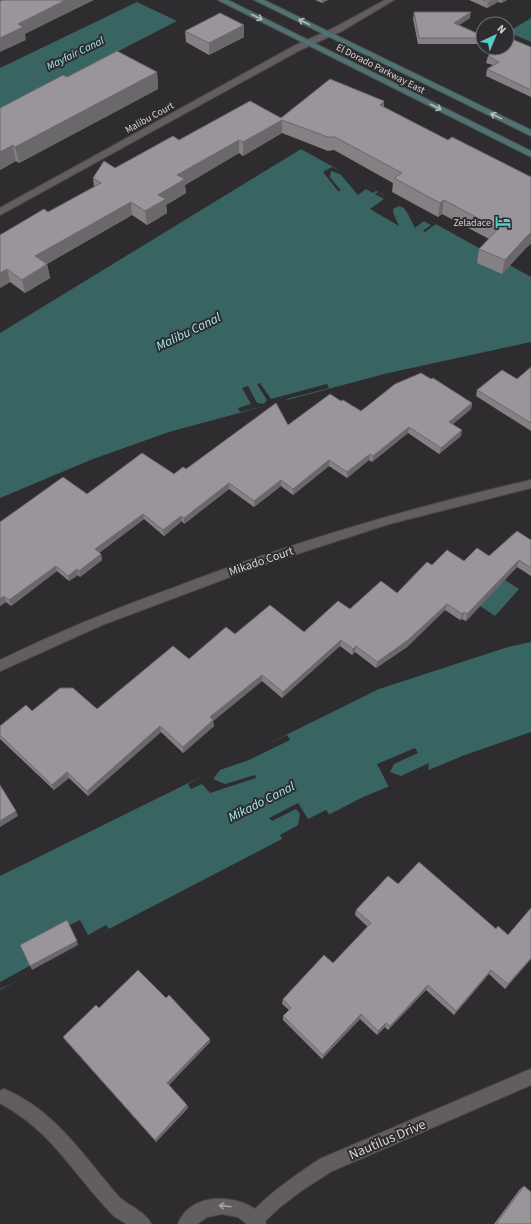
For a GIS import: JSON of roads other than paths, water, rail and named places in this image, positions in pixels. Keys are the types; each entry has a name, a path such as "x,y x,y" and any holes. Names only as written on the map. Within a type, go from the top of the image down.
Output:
{"street":[{"name":"El Dorado Parkway East","path":"222,0 531,154"},
{"name":"El Dorado Parkway East","path":"258,0 531,133"},
{"name":"Malibu Court","path":"0,212 308,43 328,34 390,0"},
{"name":"Mikado Court","path":"0,666 112,616 301,547 381,522 531,484"},
{"name":"Nautilus Drive","path":"186,1224 202,1209 218,1205 234,1207 249,1214 257,1222 274,1201 294,1185 326,1165 531,1077"},
{"path":"4,1097 23,1105 53,1130 113,1203 121,1211 143,1224"}],"water":[{"name":"Mayfair Canal","path":"137,2 177,21 0,112 0,68"},
{"path":"531,18 531,42 515,35 515,28"},
{"name":"Malibu Canal","path":"301,149 531,277 531,342 384,374 169,432 93,459 0,498 0,333"},
{"path":"505,580 519,589 495,616 480,606"},
{"name":"Mikado Canal","path":"531,642 531,732 465,755 361,798 109,929 0,990 0,876 379,689 508,647"}],"place":[{"name":"Zeladace","path":"503,222"}]}
